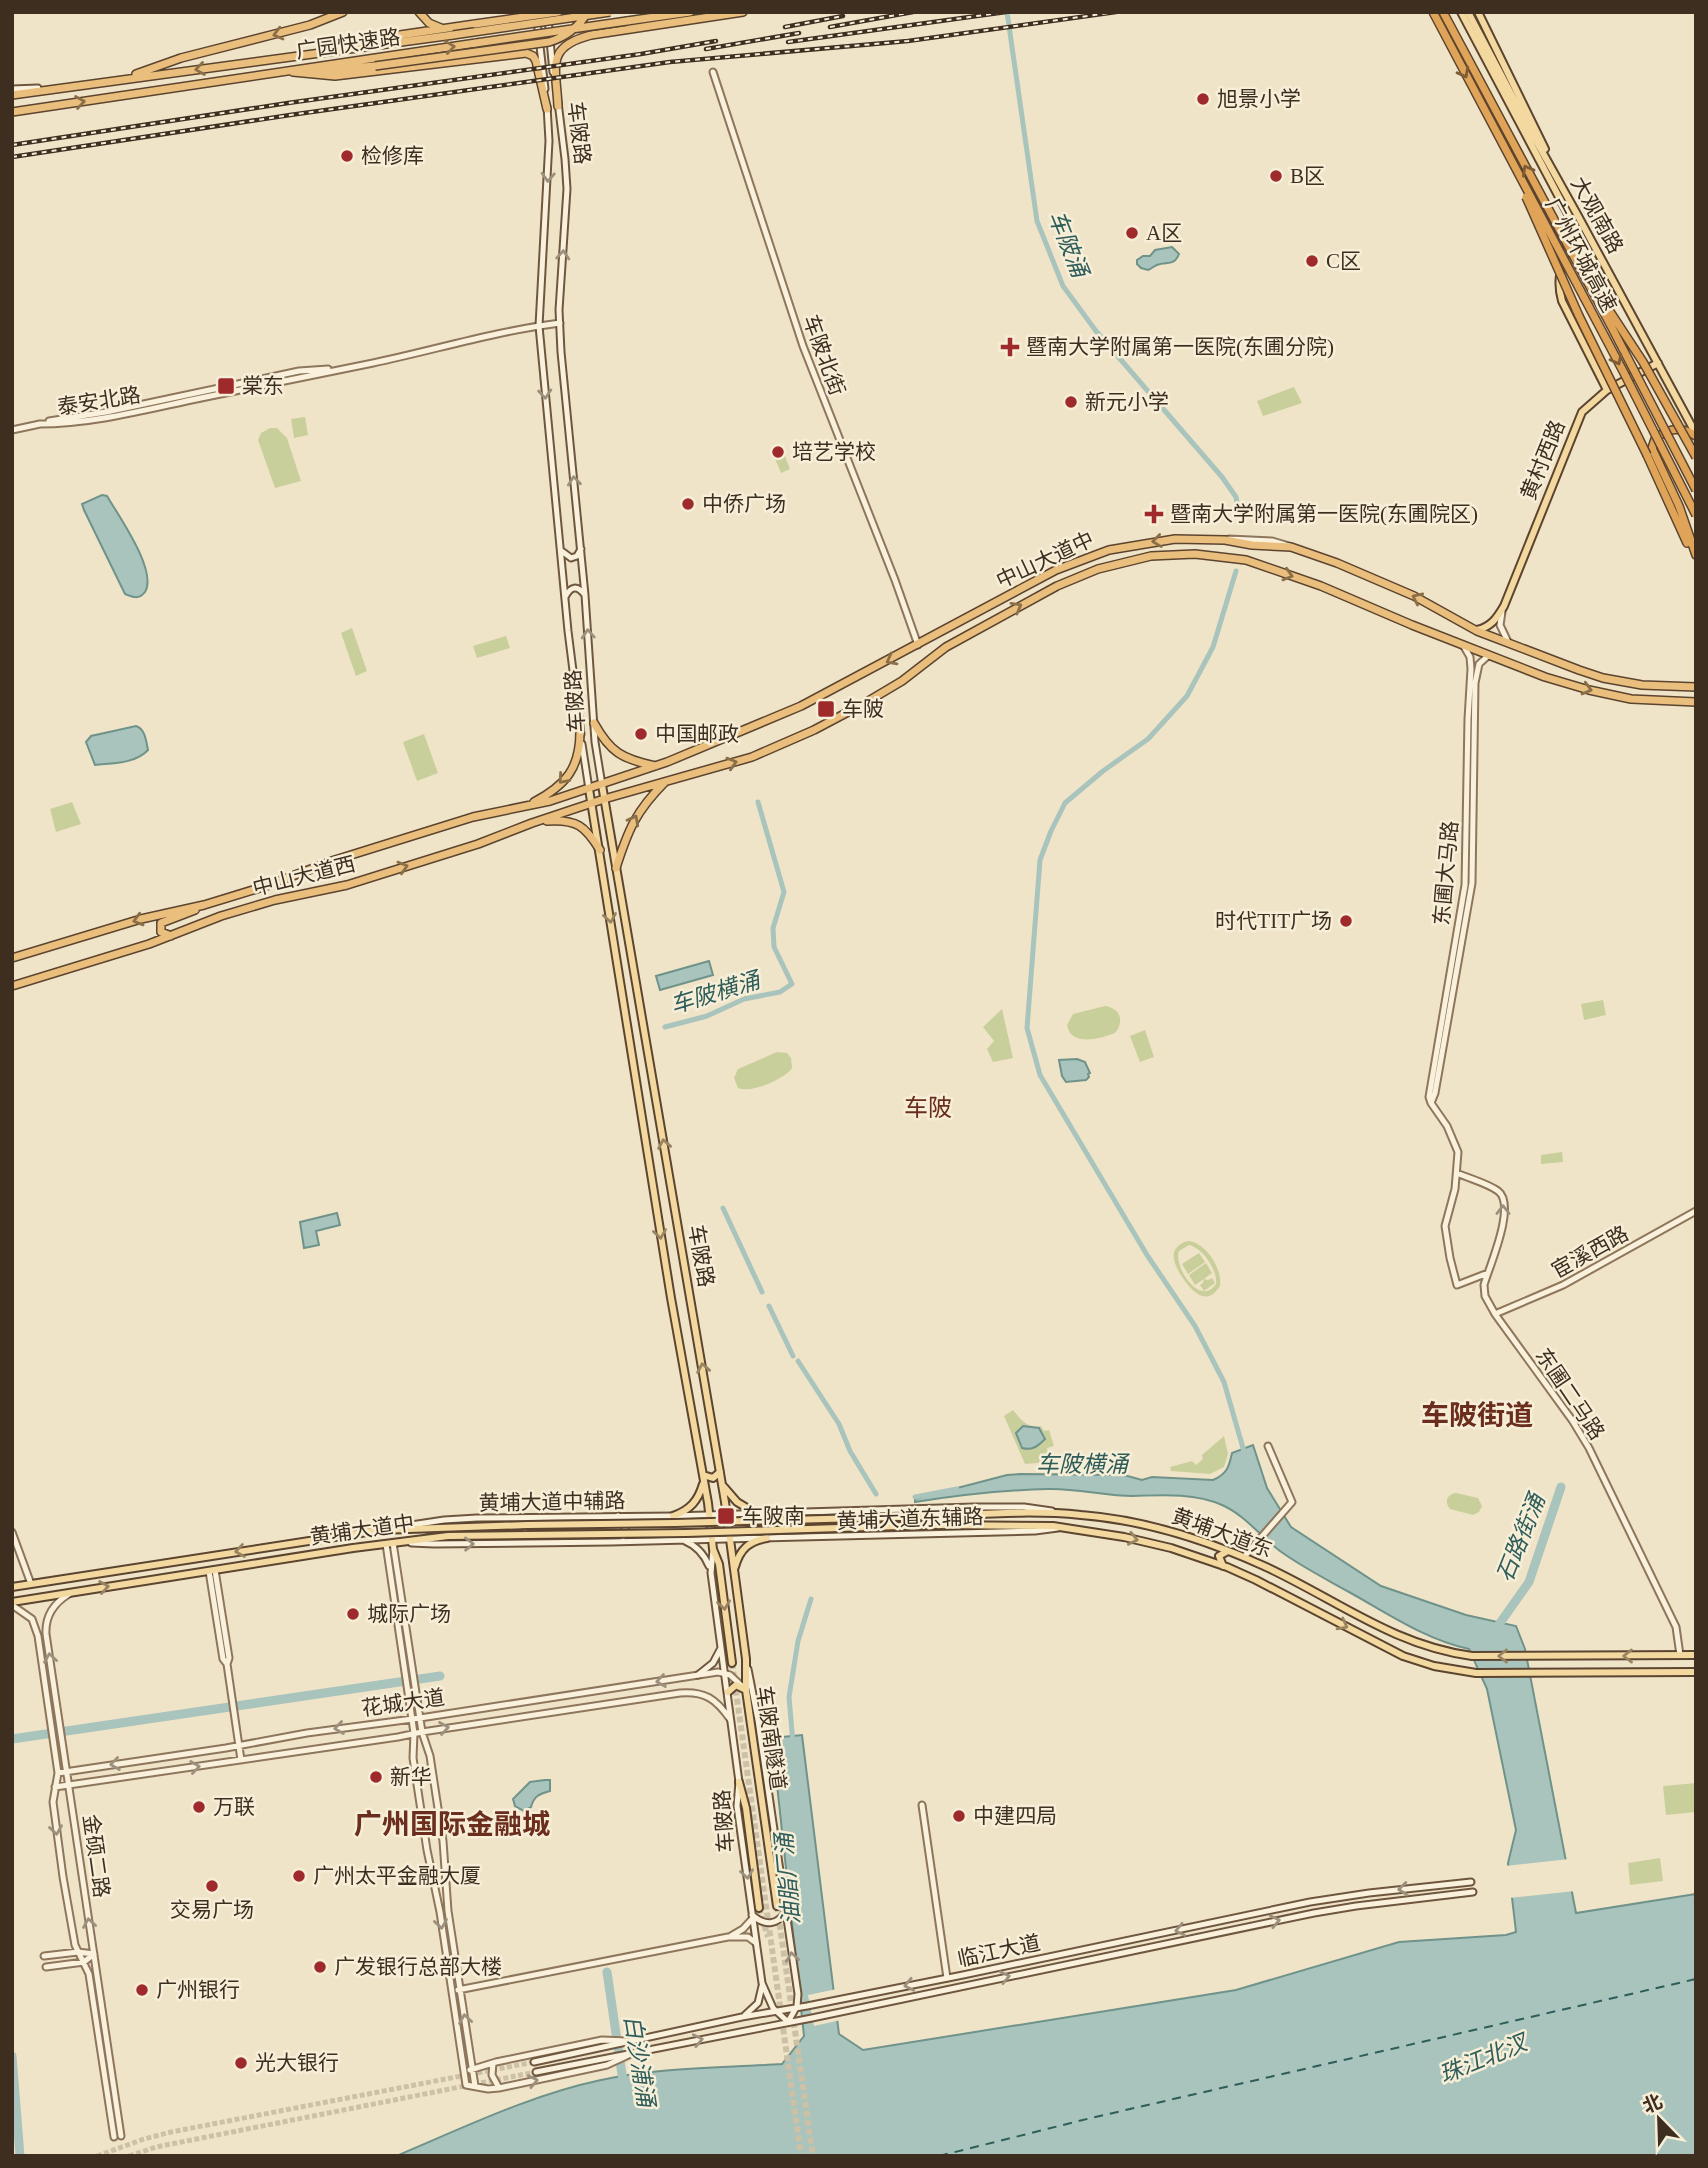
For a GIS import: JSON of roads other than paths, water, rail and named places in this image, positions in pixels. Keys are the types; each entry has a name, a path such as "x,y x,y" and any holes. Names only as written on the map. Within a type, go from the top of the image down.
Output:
{"highway":[{"path":"122,79 181,58 321,22 343,12"},
{"path":"419,12 429,23 451,32 475,24 558,12"},
{"path":"286,70 320,71 549,42 569,33 588,12"},
{"name":"广园快速路","path":"12,95 610,12"},
{"name":"广园快速路","path":"12,112 690,12"},
{"path":"551,50 591,35 743,12"},
{"name":"广州环城高速","path":"1433,12 1696,515"},
{"name":"广州环城高速","path":"1443,12 1696,490"},
{"path":"558,106 556,59 561,49 572,41"},
{"path":"286,70 335,76 541,52"},
{"path":"520,53 530,54 536,61 547,109"},
{"path":"1514,167 1579,316 1696,563"},
{"path":"1575,259 1643,362 1696,457"},
{"path":"1696,435 1685,430 1671,429 1655,439 1653,447 1679,506 1696,555"},
{"name":"中山大道中","path":"589,789 717,743 800,707 1039,578 1088,557 1124,546 1189,538 1292,547 1414,596 1477,631 1568,666 1628,683 1696,687"},
{"name":"中山大道中","path":"604,799 752,757 814,730 897,685 938,653 1031,599 1087,573 1151,556 1195,554 1245,560 1321,586 1463,645 1557,680 1630,699 1696,702"},
{"path":"1522,668 1529,668 1536,663 1534,653"},
{"path":"1557,680 1556,673 1559,669 1568,666"},
{"path":"594,723 604,739 620,755 655,766"},
{"path":"520,808 542,798 569,774 579,756 580,732"},
{"path":"629,775 624,784 629,792"},
{"path":"616,868 636,816 667,781"},
{"name":"中山大道西","path":"12,958 141,919 204,905 473,817 520,808 589,789"},
{"path":"565,796 571,801 569,811"},
{"name":"中山大道西","path":"12,986 149,944 208,920 251,907 332,889 478,844 604,799"},
{"path":"532,823 556,821 577,824 587,830 600,850"},
{"path":"170,936 161,932 161,923 204,905"}],"main road":[{"name":"大观南路","path":"1461,12 1565,205 1569,216 1570,235 1558,286 1562,301 1607,390"},
{"name":"大观南路","path":"1468,12 1696,435"},
{"path":"1478,12 1547,154 1547,161"},
{"path":"1570,235 1577,230 1583,232 1608,271"},
{"name":"黄村西路","path":"1504,606 1577,421 1589,404 1607,390 1658,363"},
{"path":"1477,631 1493,622 1504,606"},
{"name":"车陂路","path":"602,785 722,1484 746,1659"},
{"name":"车陂路","path":"589,789 671,1298 704,1477 713,1549"},
{"path":"629,1037 638,1043 645,1035"},
{"path":"634,1070 642,1062 651,1068"},
{"path":"673,1516 695,1502 704,1477 713,1478 720,1472"},
{"path":"722,1484 737,1503 757,1514"},
{"name":"黄埔大道东","path":"719,1522 1065,1513 1093,1516 1158,1528 1244,1557 1403,1639 1445,1652 1472,1656 1533,1657 1696,1655"},
{"name":"黄埔大道中","path":"12,1587 380,1530 719,1522"},
{"name":"黄埔大道东","path":"720,1532 932,1525 1020,1524 1066,1527 1154,1544 1223,1566 1282,1593 1403,1656 1434,1666 1476,1673 1696,1672"},
{"path":"1154,1544 1163,1538 1158,1528"},
{"name":"黄埔大道中","path":"12,1603 321,1553 448,1536 720,1532"},
{"path":"734,1576 736,1562 742,1550 754,1541 770,1538"},
{"path":"318,1539 314,1547 321,1553"},
{"path":"263,1547 268,1549 270,1554 265,1562"},
{"name":"车陂南隧道","path":"713,1549 719,1564 732,1663"},
{"path":"1223,1566 1219,1556 1228,1551"},
{"name":"车陂南隧道","path":"746,1659 747,1690 777,1906"},
{"path":"727,1692 736,1685 747,1690"},
{"path":"739,1782 746,1808 759,1908"}],"street":[{"name":"车陂路","path":"536,12 550,141 539,326 565,597 589,789"},
{"name":"车陂路","path":"548,12 567,189 561,352 581,549 594,723 602,785"},
{"path":"541,52 551,50"},
{"name":"车陂北街","path":"713,72 803,346 918,645"},
{"path":"12,89 55,89"},
{"name":"泰安北路","path":"12,430 39,424 107,418 560,323"},
{"path":"561,550 571,558 577,556 581,549"},
{"path":"565,597 568,591 575,587 585,595"},
{"path":"1504,606 1500,625 1510,644"},
{"name":"东圃大马路","path":"1463,645 1471,664 1472,883 1435,1093 1431,1103 1457,1144 1458,1173 1445,1226 1457,1285 1488,1273"},
{"name":"东圃大马路","path":"1471,738 1476,674 1480,661 1489,655"},
{"name":"东圃二马路","path":"1458,1173 1497,1190 1503,1199 1502,1233 1483,1291 1495,1314 1573,1420 1590,1448 1676,1627 1679,1655"},
{"name":"宦溪西路","path":"1495,1314 1563,1285 1696,1212"},
{"path":"1244,1557 1292,1502 1268,1446"},
{"name":"黄埔大道东辅路","path":"726,1514 1003,1506 1065,1513"},
{"path":"800,1512 794,1524 795,1532 800,1537"},
{"path":"770,1538 766,1520 771,1513"},
{"name":"黄埔大道中辅路","path":"380,1530 462,1518 726,1514"},
{"path":"618,1516 624,1522 625,1530 618,1542"},
{"path":"661,1516 667,1522 668,1528 667,1536 662,1541"},
{"name":"黄埔大道东辅路","path":"712,1540 1035,1531 1066,1527"},
{"path":"12,1532 31,1584"},
{"path":"682,1540 694,1545 701,1552 711,1573"},
{"name":"黄埔大道中辅路","path":"393,1543 435,1545 712,1540"},
{"path":"393,1543 422,1732 430,1756 441,1828 448,1911 475,2086"},
{"path":"393,1543 405,1675 414,1733 413,1758 466,2085 499,2088 607,2065 632,2054"},
{"name":"车陂路","path":"713,1549 711,1573 739,1782 737,1806 762,1983 768,2000 788,2022"},
{"path":"212,1571 223,1659 227,1664 241,1760"},
{"name":"金硕二路","path":"73,1592 54,1607 47,1618 46,1626 121,2136"},
{"name":"金硕二路","path":"12,1603 26,1613 37,1629 58,1773 53,1807 63,1877 75,1943 89,1974 114,2137"},
{"path":"698,1675 713,1663 721,1645"},
{"name":"车陂路","path":"746,1659 758,1720 798,1994 796,2008"},
{"path":"725,1672 747,1690"},
{"name":"花城大道","path":"58,1773 239,1746 299,1734 725,1672"},
{"name":"花城大道","path":"55,1787 687,1692 709,1696 731,1720"},
{"path":"922,1805 947,1978"},
{"name":"临江大道","path":"534,2062 603,2044 810,2006 1332,1898 1471,1882"},
{"path":"1424,1887 1428,1892 1426,1898"},
{"name":"临江大道","path":"536,2072 813,2018 1334,1909 1473,1892"},
{"path":"728,1937 743,1929 753,1917 770,1924 780,1919 786,1911"},
{"path":"1247,1915 1245,1921 1250,1926"},
{"path":"452,1991 728,1937 748,1937 757,1945"},
{"path":"1120,1942 1124,1947 1122,1953"},
{"path":"44,1956 78,1952 94,1954"},
{"path":"46,1967 84,1962 94,1954"},
{"path":"742,2017 758,2003 762,1983"},
{"path":"788,2022 796,2008"},
{"path":"464,2073 493,2063 603,2044"},
{"path":"493,2063 492,2075 499,2088"}],"water":[{"path":"1172,247 1179,254 1172,262 1156,265 1148,270 1137,264 1137,260 1150,256 1155,250"},
{"path":"102,495 107,496 142,557 148,583 145,592 138,597 125,594 84,510 82,504"},
{"path":"136,726 146,739 148,750 143,755 116,763 95,765 86,742 91,736"},
{"path":"709,961 713,975 660,990 656,976"},
{"path":"1077,1059 1085,1062 1089,1077 1086,1080 1066,1082 1059,1060"},
{"path":"337,1213 340,1225 316,1231 319,1245 304,1248 300,1222"},
{"path":"1023,1426 1039,1428 1045,1439 1035,1447 1022,1448 1016,1433"},
{"name":"珠江北汊","path":"1253,1445 1267,1488 1291,1527 1381,1586 1466,1615 1516,1626 1525,1649 1576,1913 1696,1894 1696,2156 396,2156 523,2103 575,2086 668,2070 782,2064 804,2036 772,1738 802,1735 839,2034 863,2050 1236,1990 1399,1942 1506,1935 1516,1932 1508,1863 1516,1830 1487,1689 1469,1649 1422,1633 1392,1617 1280,1551 1238,1514 1200,1498 1122,1496 1048,1489 982,1493 915,1502 915,1499 1007,1475 1124,1475 1142,1480 1152,1477 1213,1480 1227,1470 1232,1453"},
{"path":"550,1780 550,1791 538,1796 531,1807 524,1811 515,1806 513,1799 530,1782"}],"waterway":[{"name":"车陂涌","path":"1007,12 1037,221 1063,286 1096,331 1222,477 1236,497 1239,514"},
{"path":"1236,571 1213,647 1187,696 1148,739 1103,771 1065,803 1051,831 1040,860 1027,1028 1040,1075 1147,1255 1195,1326 1224,1382 1245,1455"},
{"name":"车陂横涌","path":"665,1027 707,1016 744,999 780,992 792,984 774,947 773,928 784,892 758,802"},
{"name":"车陂横涌","path":"723,1208 762,1292"},
{"name":"车陂横涌","path":"769,1306 793,1356"},
{"name":"车陂横涌","path":"798,1361 839,1424 850,1451 876,1494"},
{"name":"石路街涌","path":"1495,1630 1529,1582 1561,1487"},
{"name":"车陂横涌","path":"915,1497 957,1489"},
{"name":"油脂厂涌","path":"793,1743 789,1697 798,1641 811,1599"},
{"path":"12,1739 440,1676"},
{"name":"白沙浦涌","path":"607,1972 624,2088"},
{"path":"12,2056 20,2156"}],"tunnel":[{"path":"732,1663 801,2156"},
{"path":"777,1906 813,2156"},
{"path":"759,1908 768,1937"},
{"path":"97,2156 171,2132 534,2062"},
{"path":"129,2156 156,2147 536,2072"}],"railway":[{"path":"830,27 913,12"},
{"path":"788,42 1006,12"},
{"path":"12,157 670,62 908,41 1116,12"},
{"path":"785,27 843,16"},
{"path":"706,49 799,33"},
{"path":"12,145 716,41"}],"place":[{"name":"旭景小学","path":"1203,99"},
{"name":"检修库","path":"347,156"},
{"name":"B区","path":"1276,176"},
{"name":"A区","path":"1132,233"},
{"name":"C区","path":"1312,261"},
{"name":"暨南大学附属第一医院(东圃分院)","path":"1010,347"},
{"name":"棠东","path":"226,386"},
{"name":"新元小学","path":"1071,402"},
{"name":"培艺学校","path":"778,452"},
{"name":"中侨广场","path":"688,504"},
{"name":"暨南大学附属第一医院(东圃院区)","path":"1154,514"},
{"name":"车陂","path":"826,709"},
{"name":"中国邮政","path":"641,734"},
{"name":"时代TIT广场","path":"1346,921"},
{"name":"车陂南","path":"726,1516"},
{"name":"城际广场","path":"353,1614"},
{"name":"新华","path":"376,1777"},
{"name":"万联","path":"199,1807"},
{"name":"中建四局","path":"959,1816"},
{"name":"广州太平金融大厦","path":"299,1876"},
{"name":"交易广场","path":"212,1886"},
{"name":"广发银行总部大楼","path":"320,1967"},
{"name":"广州银行","path":"142,1990"},
{"name":"光大银行","path":"241,2063"}],"district":[{"name":"车陂","path":"928,1108"},
{"name":"车陂街道","path":"1477,1415"},
{"name":"广州国际金融城","path":"452,1824"}]}
